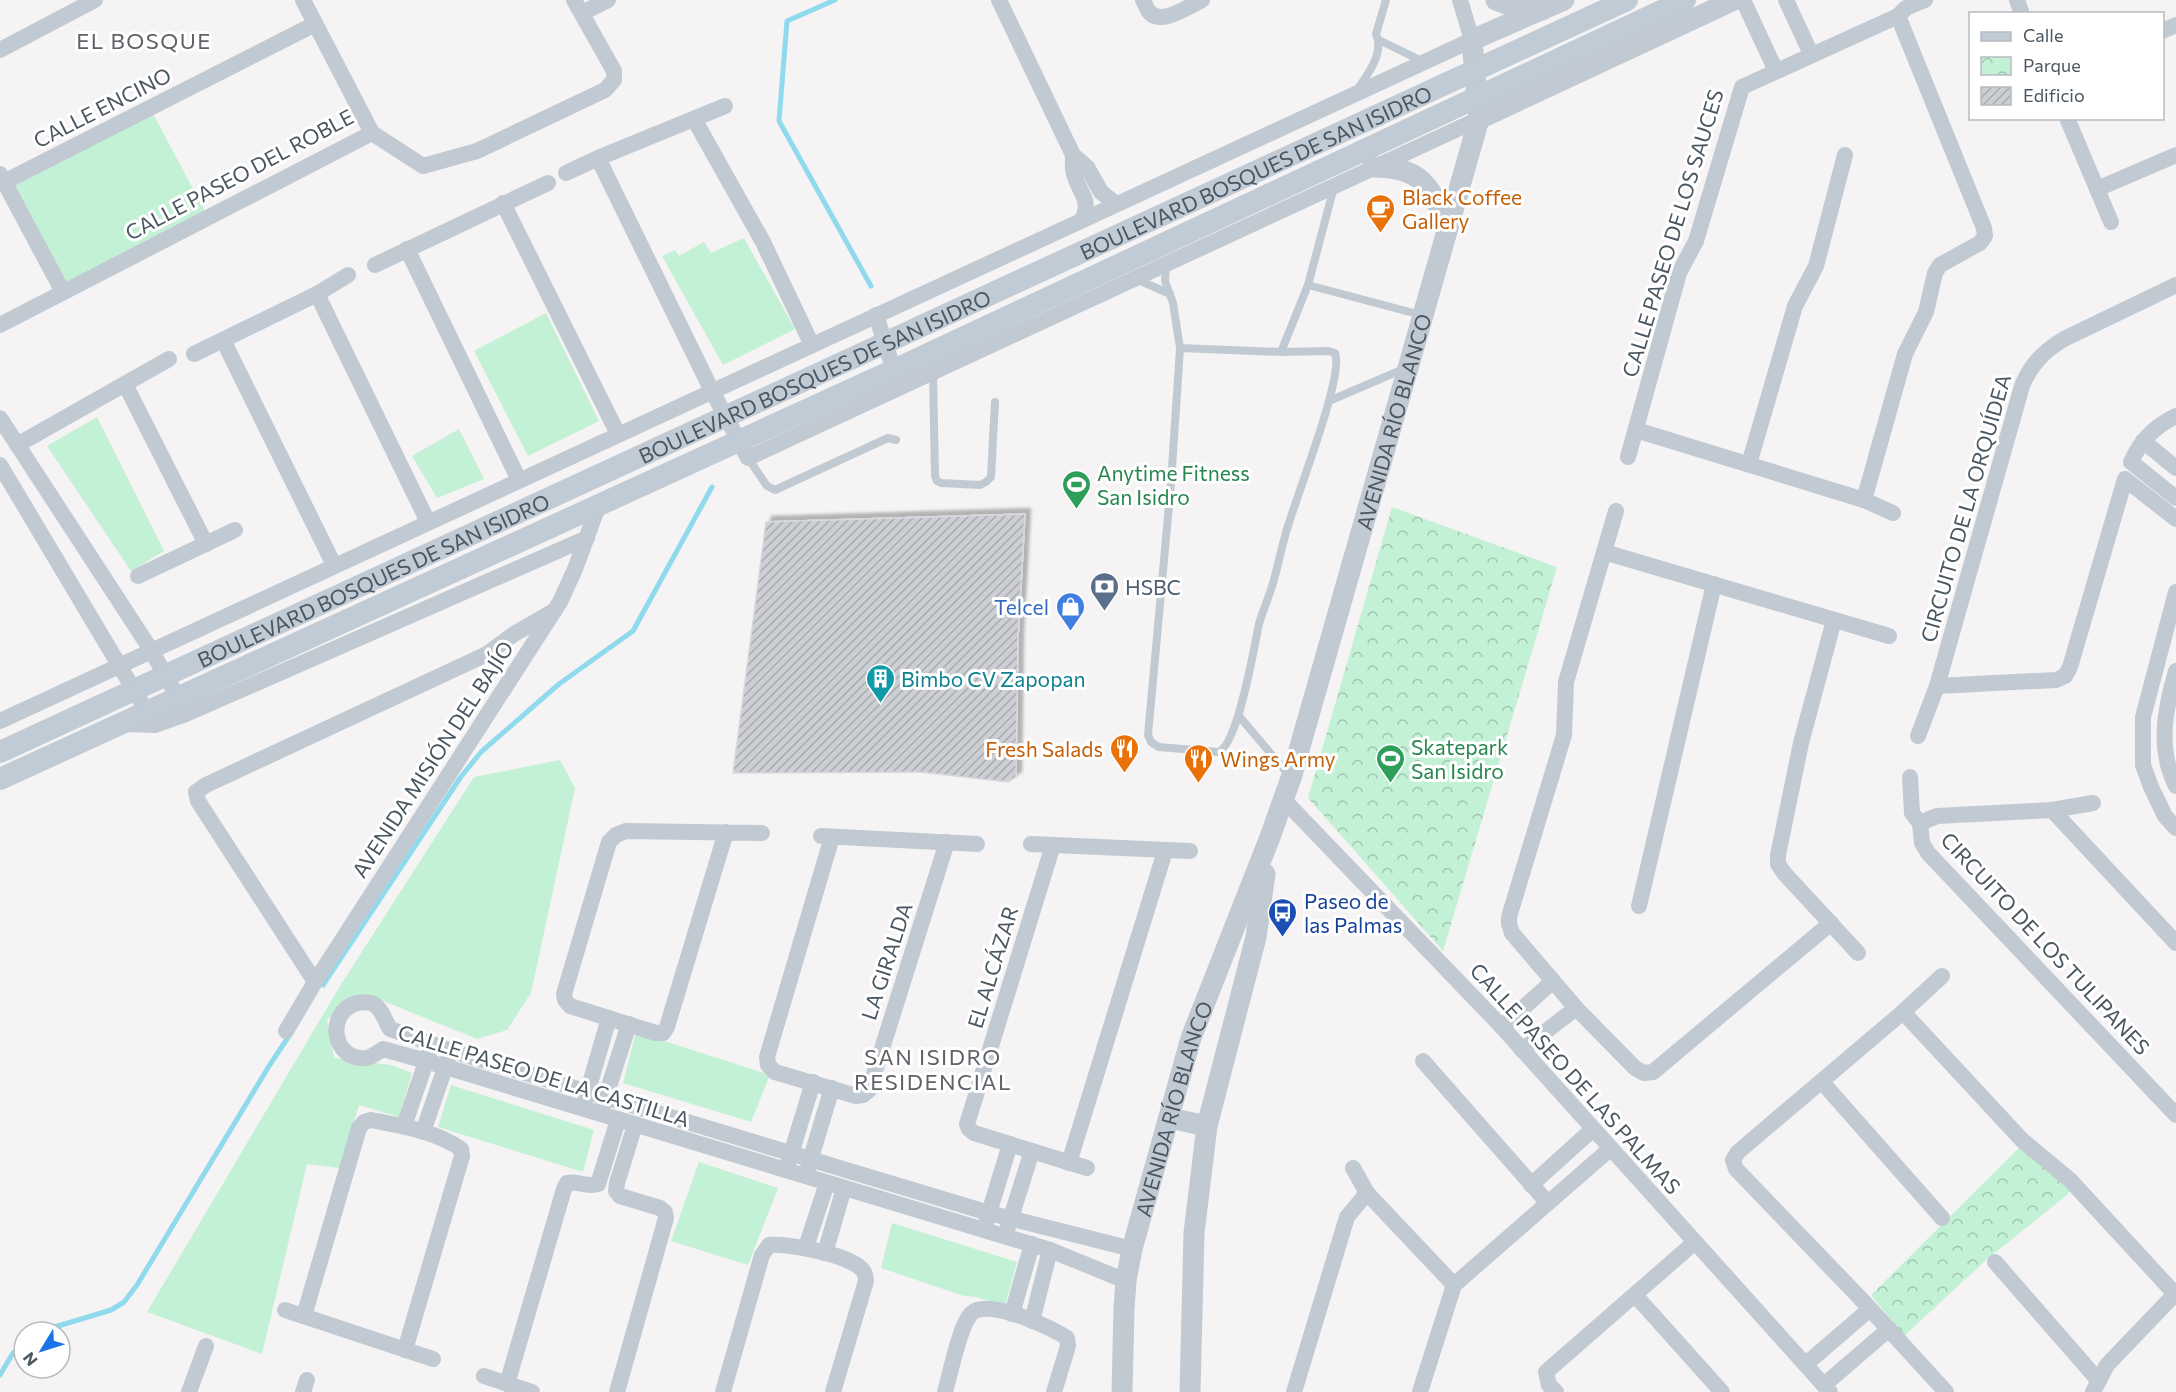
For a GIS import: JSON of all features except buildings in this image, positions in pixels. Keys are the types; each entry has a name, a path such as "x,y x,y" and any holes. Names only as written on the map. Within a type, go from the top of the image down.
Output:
{"main road":[{"name":"BOULEVARD BOSQUES DE SAN ISIDRO","path":"0,752 1627,0"},
{"name":"BOULEVARD BOSQUES DE SAN ISIDRO","path":"0,779 120,724 151,718 182,705 599,504 743,449 897,379 1478,108 1685,0"}],"street":[{"path":"0,50 95,0"},
{"name":"CALLE PASEO DEL ROBLE","path":"0,325 372,133 303,0"},
{"path":"372,133 423,166 477,151 605,90 614,80 614,71 578,7 608,0"},
{"path":"999,0 1073,155 1087,167 1101,192 1116,204"},
{"path":"1143,0 1149,13 1158,17 1166,16 1202,0"},
{"name":"AVENIDA RÍO BLANCO","path":"1122,1392 1126,1281 1132,1249 1191,1038 1291,778 1478,108 1472,40 1460,0"},
{"path":"1496,0 1514,7 1543,10"},
{"name":"BOULEVARD BOSQUES DE SAN ISIDRO","path":"0,721 1116,204 1563,0"},
{"name":"BOULEVARD BOSQUES DE SAN ISIDRO","path":"897,379 933,374 1374,167 1478,108 1734,0"},
{"path":"1743,0 1776,70"},
{"path":"1786,0 1811,54"},
{"name":"CALLE PASEO DE LOS SAUCES","path":"1628,457 1679,273 1696,241 1742,87 1898,16 1906,8 1925,0"},
{"path":"1864,500 1905,354 1926,312 1935,273 1940,265 1980,243 1985,236 1980,218 1898,16"},
{"name":"CALLE ENCINO","path":"2,178 315,24"},
{"path":"566,173 725,106"},
{"path":"694,119 763,242 812,345"},
{"path":"2068,120 2111,222"},
{"path":"2097,189 2176,154"},
{"path":"1073,155 1073,174 1086,201 1082,220"},
{"path":"1749,464 1795,306 1815,266 1845,155"},
{"path":"598,158 712,391 743,449"},
{"path":"1374,167 1404,169 1415,175 1434,196 1447,225"},
{"path":"2,178 63,292"},
{"path":"375,266 548,183"},
{"path":"503,203 618,434"},
{"path":"407,249 519,480"},
{"path":"194,354 317,294 348,275"},
{"name":"CIRCUITO DE LA ORQUÍDEA","path":"1918,736 1937,686 2027,372 2047,350 2064,339 2176,285"},
{"path":"317,294 429,522"},
{"path":"876,315 897,379"},
{"path":"223,340 334,565"},
{"path":"17,445 169,359"},
{"path":"125,384 206,544"},
{"path":"2176,416 2151,432 2131,462 2176,498"},
{"path":"0,418 151,650 182,705"},
{"path":"1636,430 1864,500 1893,513"},
{"path":"2143,441 2176,468"},
{"path":"0,465 151,718"},
{"path":"1937,686 2056,680 2065,676 2070,667 2125,478 2176,519"},
{"name":"AVENIDA MISIÓN DEL BAJÍO","path":"286,1031 315,982 554,611 575,569 599,504"},
{"path":"1616,511 1566,682 1564,735 1509,924 1512,933 1576,1008 1635,1068 1644,1073 1653,1072 1831,923"},
{"path":"138,576 235,530"},
{"name":"BOULEVARD BOSQUES DE SAN ISIDRO","path":"182,705 587,538"},
{"path":"1604,552 1889,636"},
{"path":"1639,906 1714,584"},
{"path":"2176,592 2143,717 2144,765 2151,787 2165,816 2176,828"},
{"path":"315,982 198,801 196,792 217,780 487,654 514,634 554,611"},
{"path":"1834,620 1801,743 1778,864 1858,953"},
{"path":"2153,681 2174,679 2166,705 2164,730 2165,755 2176,786"},
{"name":"CIRCUITO DE LOS TULIPANES","path":"1910,777 1912,813 1920,823 1922,843 1928,853 2176,1115"},
{"name":"CALLE PASEO DE LAS PALMAS","path":"1284,800 1502,1027 1827,1388"},
{"name":"CIRCUITO DE LOS TULIPANES","path":"1920,823 1937,816 2052,810 2093,803"},
{"path":"2052,810 2176,943"},
{"path":"726,832 663,1034 656,1034 570,1006 564,994 609,842 616,835 626,831 726,832 762,833"},
{"name":"LA GIRALDA","path":"947,842 869,1090 863,1095 856,1096 775,1072 768,1065 767,1058 826,836 947,842 977,844"},
{"name":"AVENIDA RÍO BLANCO","path":"1190,1392 1194,1233 1207,1126 1256,937 1270,837"},
{"path":"1031,844 1191,852"},
{"name":"EL ALCÁZAR","path":"1053,845 967,1124 974,1133 1087,1168"},
{"path":"1070,1163 1165,851"},
{"path":"1942,976 1822,1082 1738,1152 1733,1160 1736,1169 1946,1392"},
{"path":"1502,1027 1552,981"},
{"name":"CALLE PASEO DE LA CASTILLA","path":"1126,1281 1032,1244 805,1176 789,1162 606,1097 390,1029 382,1012 374,1004 363,1002 355,1004 346,1008 338,1019 336,1034 341,1047 354,1057 368,1058 383,1050 635,1125 789,1162 811,1159 989,1213 1132,1249"},
{"path":"1522,1050 1576,1008"},
{"path":"1903,1012 2022,1140 2070,1179 2176,1294 2107,1365 2096,1386 1995,1262"},
{"path":"582,1109 609,1018"},
{"path":"600,1114 629,1024"},
{"path":"404,1126 433,1044"},
{"path":"423,1132 452,1050"},
{"path":"1423,1061 1547,1202"},
{"path":"789,1162 813,1082"},
{"path":"1822,1082 1942,1218"},
{"path":"805,1176 832,1088"},
{"path":"1169,1118 1207,1126"},
{"path":"304,1316 360,1128 364,1122 371,1120 423,1132 456,1145 461,1149 462,1156 405,1350"},
{"path":"507,1384 564,1189 567,1183 573,1181 592,1186 598,1184 618,1120"},
{"path":"617,1392 666,1218 665,1212 660,1208 620,1196 616,1191 616,1183 635,1125"},
{"path":"1531,1185 1593,1129"},
{"path":"985,1230 1010,1144"},
{"path":"1420,1392 1454,1286 1610,1149"},
{"path":"1004,1236 1032,1151"},
{"path":"1353,1168 1367,1193 1454,1286"},
{"path":"806,1247 827,1183"},
{"path":"825,1253 844,1188"},
{"path":"1294,1392 1347,1217 1367,1193"},
{"path":"1556,1392 1549,1385 1546,1372 1695,1242"},
{"path":"723,1392 762,1255 769,1245 780,1244 806,1247 825,1253 857,1266 865,1273 866,1281 833,1392"},
{"path":"1011,1314 1032,1244"},
{"path":"1032,1321 1050,1250"},
{"path":"1635,1295 1722,1392"},
{"path":"945,1392 965,1322 973,1311 984,1307 1032,1321 1067,1338 1068,1346 1054,1392"},
{"path":"1806,1364 1870,1309"},
{"path":"285,1310 433,1359"},
{"path":"1827,1388 1889,1329"},
{"path":"189,1392 206,1346"},
{"path":"484,1376 532,1392"}],"lane":[{"path":"1353,95 1376,58 1379,40 1376,34 1386,0"},
{"path":"1379,40 1425,62"},
{"path":"1281,351 1308,285 1335,186"},
{"path":"1166,263 1165,281 1170,294 1180,348 1170,495 1148,735 1151,742 1159,747 1218,752 1227,746 1239,716 1260,621 1276,577 1285,536 1329,401 1338,360 1335,353 1328,351 1180,348"},
{"path":"1137,279 1170,294"},
{"path":"1308,285 1422,315"},
{"path":"1329,401 1407,368"},
{"path":"933,374 935,476 941,483 980,484 991,477 994,402"},
{"path":"743,449 767,486 775,490 888,438 892,437 896,440"},
{"path":"1239,716 1291,778"}],"green space":[{"path":"150,108 207,215 68,285 7,181"},
{"path":"744,238 795,329 723,365 662,256 675,250 679,256 704,242 711,253"},
{"path":"546,313 599,421 528,456 474,351"},
{"path":"97,417 164,551 131,571 47,446"},
{"path":"459,429 484,479 437,498 412,456"},
{"path":"1392,507 1557,567 1443,951 1308,798"},
{"path":"560,760 575,788 531,993 507,1030 477,1039 366,994 327,1019 334,1058 391,1065 412,1073 399,1117 359,1105 339,1168 307,1164 262,1354 147,1312 340,986 474,777"},
{"path":"636,1032 770,1075 751,1122 623,1083"},
{"path":"451,1085 594,1130 583,1172 438,1127"},
{"path":"2024,1143 2076,1184 2067,1195 1986,1260 1904,1336 1871,1295"},
{"path":"699,1162 778,1188 748,1265 671,1241"},
{"path":"892,1223 1017,1262 1005,1306 976,1297 964,1296 881,1268"}],"waterway":[{"path":"835,0 787,21 779,121 871,286"},
{"path":"323,985 460,778 481,752 559,684 633,631 712,487"},
{"path":"72,1322 111,1310 124,1302 137,1285 291,1033"},
{"path":"0,1375 12,1355"}],"place":[{"name":"Black Coffee Gallery","path":"1381,234"},
{"name":"Anytime Fitness San Isidro","path":"1076,510"},
{"name":"HSBC","path":"1104,612"},
{"name":"Telcel","path":"1070,632"},
{"name":"Bimbo CV Zapopan","path":"880,704"},
{"name":"Fresh Salads","path":"1124,774"},
{"name":"Wings Army","path":"1199,784"},
{"name":"Skatepark San Isidro","path":"1390,784"},
{"name":"Paseo de las Palmas","path":"1283,938"}],"district":[{"name":"EL BOSQUE","path":"144,40"},
{"name":"SAN ISIDRO RESIDENCIAL","path":"933,1068"}]}
